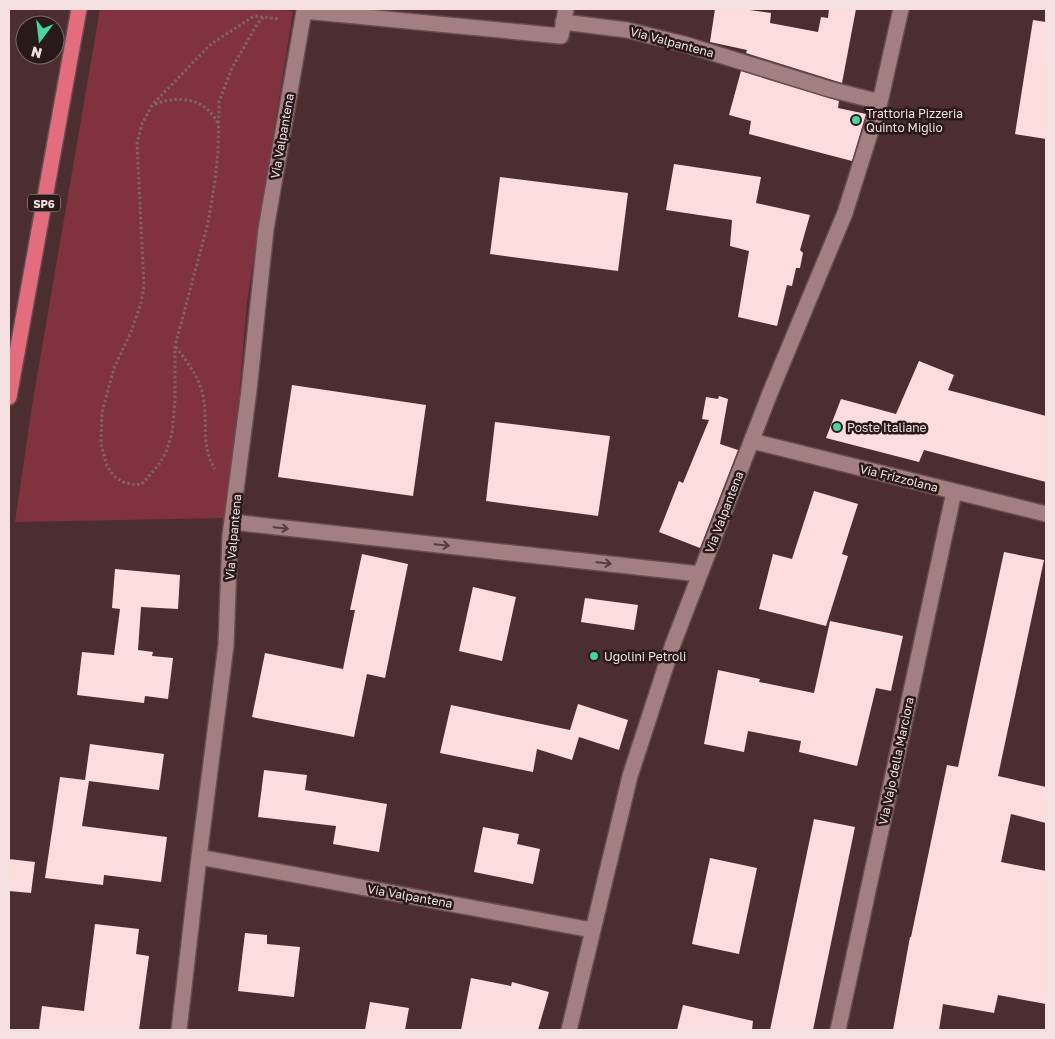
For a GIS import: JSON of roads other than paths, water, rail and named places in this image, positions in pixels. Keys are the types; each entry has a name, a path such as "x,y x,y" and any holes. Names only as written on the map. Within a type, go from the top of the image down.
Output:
{"highway":[{"name":"SP6","path":"9,397 79,9"}],"street":[{"name":"Via Valpantena","path":"569,1030 630,776 673,644 752,440 846,213 880,102 901,9"},
{"name":"Via Valpantena","path":"179,1030 226,645 232,522 249,390 266,229 304,14 562,36 565,16 684,44 829,89 880,102"},
{"name":"Via Frizzolana","path":"752,440 1046,514"},
{"name":"Via Vajo della Marciora","path":"838,1030 954,492"},
{"path":"232,522 700,574"},
{"name":"Via Valpantena","path":"199,857 592,930"}],"place":[{"name":"Trattoria Pizzeria Quinto Miglio","path":"856,120"},
{"name":"Poste Italiane","path":"837,427"},
{"name":"Ugolini Petroli","path":"594,656"}]}
